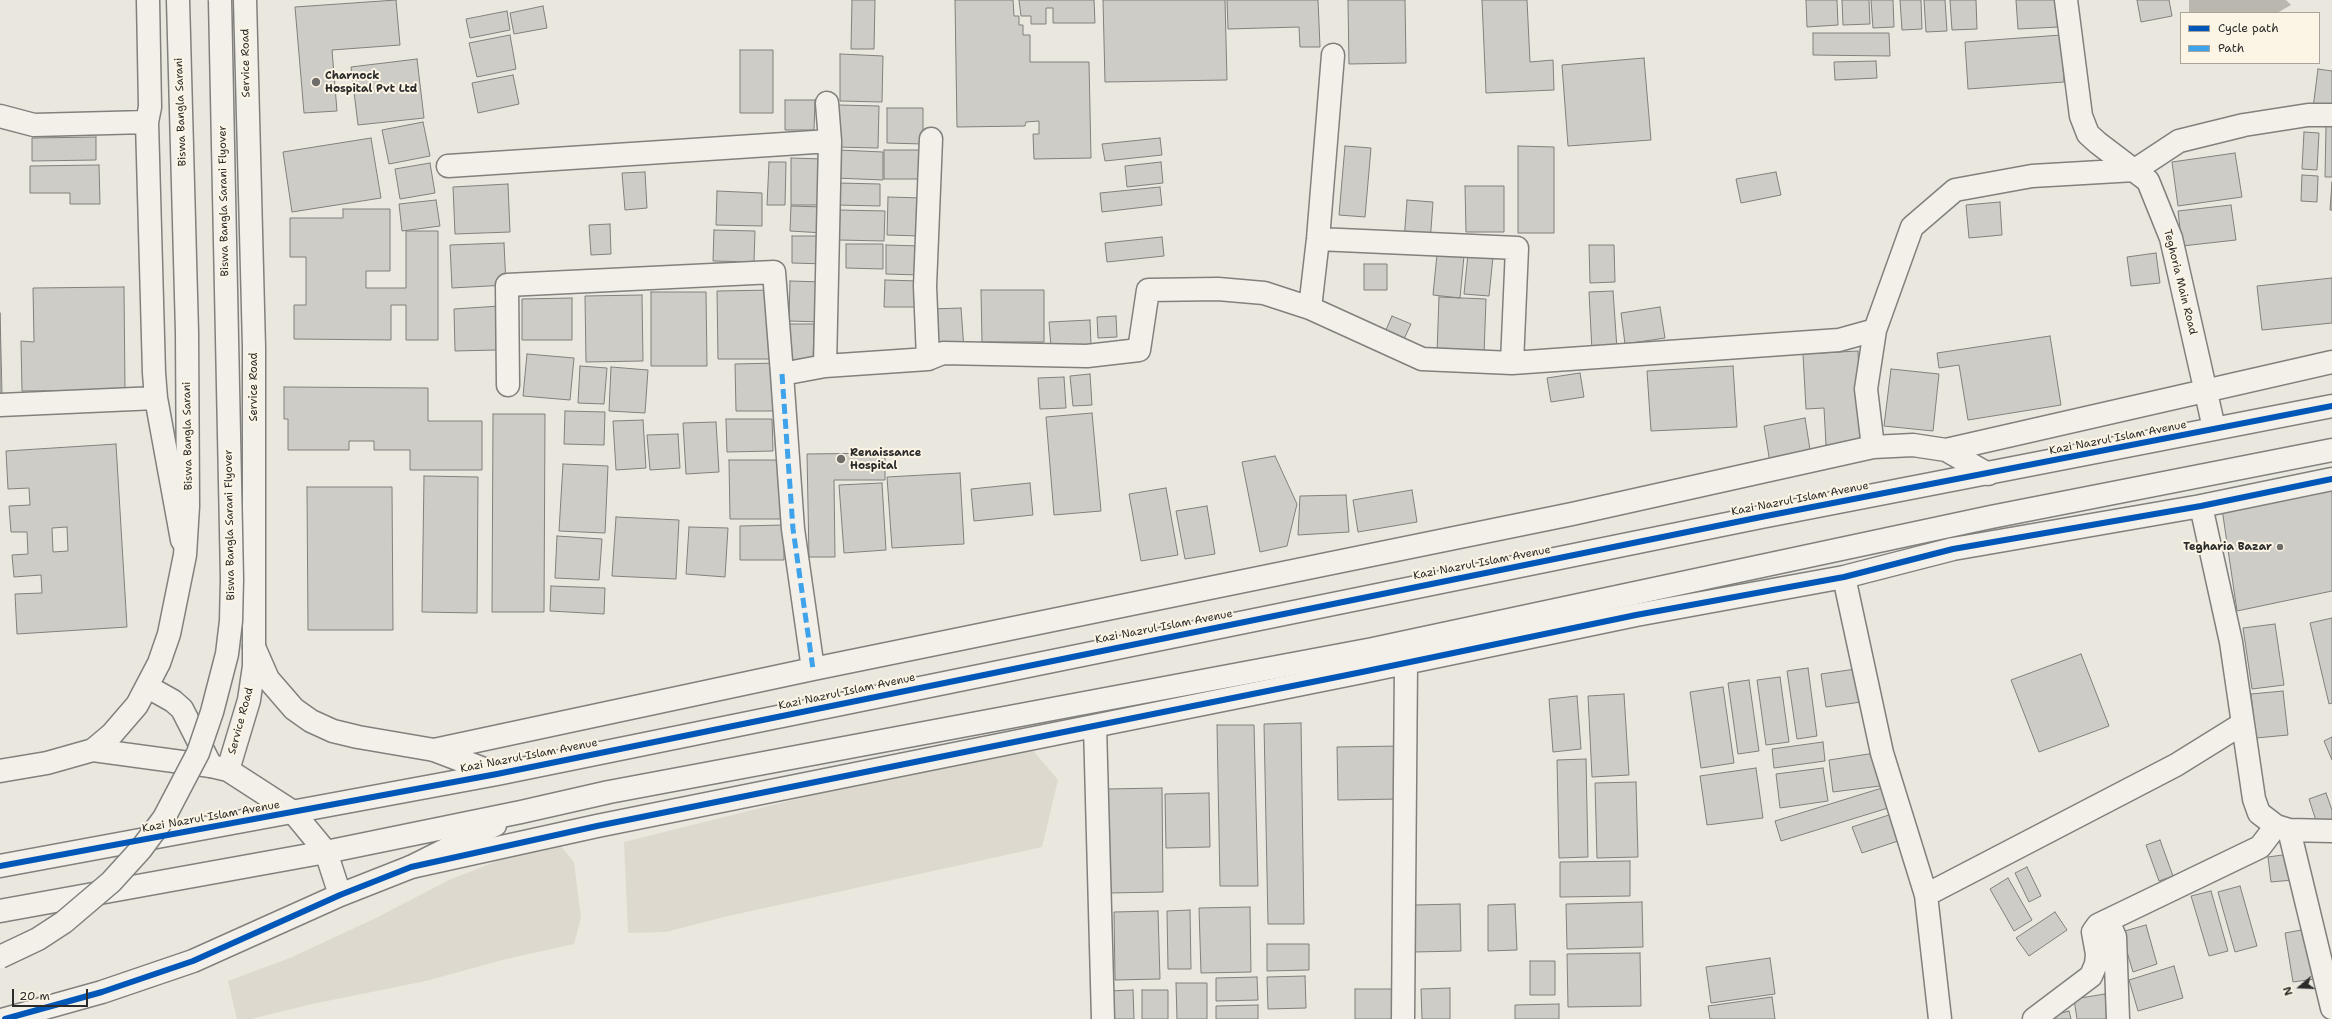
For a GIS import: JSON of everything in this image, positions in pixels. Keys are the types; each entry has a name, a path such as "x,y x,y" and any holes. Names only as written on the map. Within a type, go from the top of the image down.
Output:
{"street":[{"path":"148,0 150,106 147,122 156,398 185,555"},
{"name":"Biswa Bangla Sarani","path":"0,771 47,763 93,750 112,734 137,705 148,687 159,663 169,634 185,555 188,506 187,332 178,0"},
{"name":"Biswa Bangla Sarani Flyover","path":"0,957 38,939 64,922 111,882 141,849 164,818 198,754 212,712 227,654 232,621 232,579 220,0"},
{"name":"Service Road","path":"219,768 249,700 254,647 254,348 245,0"},
{"name":"Teghoria Main Road","path":"2066,0 2081,116 2088,134 2148,181 2171,238 2214,428"},
{"path":"1310,308 1318,239 1333,55"},
{"path":"825,366 830,141 827,103"},
{"path":"1873,447 1866,388 1876,330 1912,227 1955,190 2032,176 2135,170 2179,141 2244,125 2308,115 2332,115"},
{"path":"0,116 34,124 147,122"},
{"path":"928,359 926,286 930,139"},
{"path":"448,166 830,141"},
{"path":"1318,239 1517,248 1512,363"},
{"path":"508,385 507,285 774,272 793,529 813,669"},
{"path":"782,374 825,366 928,359 943,353 1087,356 1138,350 1148,290 1218,289 1264,293 1310,308 1422,359 1512,363 1839,340 1876,330"},
{"path":"1946,450 2205,389 2332,362"},
{"path":"0,405 156,398"},
{"name":"Kazi Nazrul Islam Avenue","path":"0,866 497,774 1754,518 1988,474 2214,428 2332,406"},
{"path":"434,750 813,669 1572,514 1873,447 1914,445 1946,450 1988,474"},
{"path":"0,911 326,852 625,789 1372,649 1991,517 2332,450"},
{"path":"411,866 597,826 1406,663 1636,615 1844,577 1953,549 2201,506 2332,479"},
{"path":"2201,506 2231,642 2254,799 2259,813 2282,828 2332,831"},
{"path":"1844,577 1882,753 1926,895 1940,1019"},
{"path":"254,647 268,679 294,709 311,721 333,731 358,737 434,750 497,774"},
{"path":"1403,1019 1406,663"},
{"path":"148,687 173,701 182,709 219,768"},
{"path":"1926,895 2176,765 2242,724"},
{"path":"1095,726 1103,1019"},
{"path":"93,750 219,768 293,812 326,852 340,895"},
{"path":"5,1019 102,992 193,961 340,895 411,866 521,812"},
{"path":"2034,1019 2091,976 2096,964 2097,954 2093,932 2098,925 2260,847 2282,828"},
{"path":"2282,828 2332,1008"},
{"path":"2108,920 2115,937 2118,1019"}],"shaded area":[{"path":"2189,0 2286,0 2291,5 2279,12 2189,12"},
{"path":"1026,742 1058,780 1042,847 724,917 666,932 628,933 624,842"},
{"path":"560,845 574,862 581,918 574,944 506,959 426,981 312,1004 251,1019 237,1019 228,981 290,958 376,918 449,880 515,854"}],"building":[{"path":"396,0 400,45 332,50 337,111 304,113 295,7"},
{"path":"852,0 875,0 874,49 851,49"},
{"path":"955,0 1013,0 1014,16 1019,16 1019,25 1023,25 1023,35 1030,35 1030,62 1089,62 1091,158 1034,159 1033,134 1039,134 1039,121 1026,122 1025,126 957,127"},
{"path":"1019,0 1094,0 1095,23 1053,23 1053,8 1046,8 1046,24 1031,24 1031,16 1021,16"},
{"path":"1103,0 1225,0 1227,80 1105,82"},
{"path":"1227,0 1318,0 1320,47 1300,47 1299,27 1228,29"},
{"path":"1348,0 1405,0 1406,63 1349,64"},
{"path":"1482,0 1527,0 1530,62 1553,60 1554,90 1486,93"},
{"path":"1806,0 1837,0 1838,25 1807,27"},
{"path":"1842,0 1869,0 1870,24 1843,25"},
{"path":"1871,0 1893,0 1894,27 1873,28"},
{"path":"1900,0 1921,0 1922,29 1902,30"},
{"path":"1924,0 1945,0 1947,31 1926,32"},
{"path":"1950,0 1976,0 1977,29 1952,30"},
{"path":"2016,0 2057,0 2059,27 2018,29"},
{"path":"2137,0 2169,0 2172,16 2141,22"},
{"path":"543,6 547,28 514,34 510,13"},
{"path":"507,11 510,30 470,38 466,19"},
{"path":"1813,33 1889,33 1890,56 1813,55"},
{"path":"510,35 516,69 477,77 469,43"},
{"path":"2061,35 2064,82 1968,89 1965,42"},
{"path":"740,50 773,50 773,113 740,113"},
{"path":"840,54 883,56 882,102 840,101"},
{"path":"1644,58 1651,140 1568,146 1562,65"},
{"path":"417,59 424,118 358,125 351,67"},
{"path":"1876,61 1877,78 1835,80 1834,62"},
{"path":"2318,69 2332,71 2332,110 2313,108"},
{"path":"513,75 519,104 478,113 472,83"},
{"path":"785,100 815,100 814,130 785,130"},
{"path":"838,105 879,106 878,148 837,147"},
{"path":"887,108 923,108 923,144 887,143"},
{"path":"423,122 430,156 389,164 382,130"},
{"path":"2326,126 2332,126 2332,177 2325,177"},
{"path":"2304,132 2319,133 2317,170 2302,169"},
{"path":"96,137 96,160 32,161 32,138"},
{"path":"371,138 381,198 292,212 283,152"},
{"path":"1160,138 1162,155 1105,161 1102,144"},
{"path":"1345,146 1371,148 1365,217 1339,215"},
{"path":"1518,146 1554,147 1554,233 1518,233"},
{"path":"838,150 883,152 883,180 836,178"},
{"path":"884,150 923,150 922,179 884,179"},
{"path":"2235,153 2242,197 2178,206 2172,162"},
{"path":"791,158 823,159 822,205 791,205"},
{"path":"769,162 786,162 785,205 767,205"},
{"path":"1161,162 1163,183 1127,187 1125,166"},
{"path":"430,163 435,193 400,199 395,169"},
{"path":"99,165 100,204 70,204 70,193 30,193 30,166"},
{"path":"645,172 647,208 625,210 622,173"},
{"path":"1776,172 1781,195 1741,203 1736,179"},
{"path":"2302,175 2318,176 2317,202 2301,201"},
{"path":"2332,182 2332,210 2330,210"},
{"path":"838,183 880,184 880,206 837,205"},
{"path":"508,184 510,232 455,234 453,187"},
{"path":"1465,186 1504,186 1504,232 1466,232"},
{"path":"1160,187 1162,205 1102,212 1100,193"},
{"path":"717,191 762,193 762,226 716,225"},
{"path":"888,197 922,198 921,236 887,235"},
{"path":"436,200 440,226 402,231 399,204"},
{"path":"1407,200 1433,202 1430,243 1404,241"},
{"path":"2000,202 2002,235 1969,238 1966,205"},
{"path":"2231,205 2236,240 2182,246 2178,211"},
{"path":"791,206 824,207 824,233 790,231"},
{"path":"343,209 390,209 390,271 366,271 366,288 406,288 406,231 438,231 438,340 406,340 406,305 391,305 391,340 294,339 294,305 306,305 306,257 290,257 290,218 343,218"},
{"path":"840,210 885,211 884,241 839,240"},
{"path":"610,224 611,254 591,255 589,225"},
{"path":"714,230 755,231 754,262 713,261"},
{"path":"792,236 827,236 827,264 792,263"},
{"path":"1162,237 1164,256 1107,262 1105,243"},
{"path":"504,243 506,285 452,288 450,245"},
{"path":"846,244 883,244 883,269 846,268"},
{"path":"886,245 921,246 920,275 886,274"},
{"path":"1589,245 1614,245 1615,282 1590,283"},
{"path":"2156,253 2160,283 2131,286 2127,257"},
{"path":"1437,254 1464,256 1460,298 1433,295"},
{"path":"1468,254 1493,257 1489,296 1464,294"},
{"path":"1364,264 1387,264 1387,290 1364,290"},
{"path":"2332,278 2332,323 2262,330 2257,286"},
{"path":"885,280 918,281 917,307 884,307"},
{"path":"790,281 823,282 822,322 789,321"},
{"path":"124,287 125,390 22,391 21,341 34,342 33,288"},
{"path":"773,290 774,359 718,359 717,291"},
{"path":"981,290 1044,290 1044,342 982,342"},
{"path":"1613,291 1617,349 1592,351 1589,292"},
{"path":"651,292 706,292 707,366 651,366"},
{"path":"642,295 643,361 586,362 585,296"},
{"path":"1439,297 1486,299 1484,355 1437,353"},
{"path":"572,298 572,340 522,340 522,299"},
{"path":"500,306 496,350 455,351 454,309"},
{"path":"1660,307 1665,338 1625,344 1621,313"},
{"path":"961,308 964,349 934,351 931,309"},
{"path":"0,313 2,394 0,394"},
{"path":"1116,316 1117,337 1098,338 1097,317"},
{"path":"1392,316 1411,324 1404,339 1385,332"},
{"path":"1090,320 1091,345 1051,347 1049,322"},
{"path":"786,324 814,324 813,363 785,362"},
{"path":"2050,336 2061,405 1968,420 1959,365 1939,368 1937,353"},
{"path":"1858,351 1862,444 1826,445 1824,408 1806,409 1803,354"},
{"path":"527,354 574,358 570,400 523,396"},
{"path":"778,363 778,411 736,411 735,364"},
{"path":"580,366 607,368 604,404 578,403"},
{"path":"1733,366 1737,427 1651,431 1647,371"},
{"path":"611,367 648,370 645,413 609,411"},
{"path":"1891,369 1939,374 1933,431 1884,426"},
{"path":"1580,373 1584,397 1551,402 1547,378"},
{"path":"1090,374 1092,405 1073,406 1070,376"},
{"path":"1064,377 1066,408 1040,409 1038,378"},
{"path":"284,387 428,388 428,421 482,421 482,470 410,470 410,450 374,450 374,441 349,441 349,450 288,450 288,419 284,419"},
{"path":"565,411 605,412 604,445 564,444"},
{"path":"1092,413 1101,511 1054,515 1046,417"},
{"path":"493,414 545,414 544,612 492,612"},
{"path":"1805,418 1811,456 1770,463 1764,426"},
{"path":"726,419 772,419 773,451 727,452"},
{"path":"643,420 646,468 616,470 613,421"},
{"path":"716,422 719,472 686,474 683,423"},
{"path":"678,434 680,468 650,470 647,435"},
{"path":"116,444 127,627 17,634 15,594 42,593 41,575 14,577 12,555 28,554 27,532 11,532 9,506 30,505 29,488 8,489 6,451","holes":["67,527 68,551 53,552 52,528"]},
{"path":"885,453 885,480 834,480 835,557 809,557 807,454"},
{"path":"1275,456 1297,504 1287,546 1260,552 1242,462"},
{"path":"729,460 781,460 781,519 730,519"},
{"path":"563,464 608,466 605,533 559,531"},
{"path":"960,473 964,544 892,548 887,477"},
{"path":"424,476 478,477 477,613 422,612"},
{"path":"882,483 886,550 844,553 839,485"},
{"path":"1030,483 1033,515 974,521 971,489"},
{"name":"Tegharia Bazar","path":"2332,483 2332,591 2237,611 2221,502"},
{"path":"307,487 392,487 393,630 308,630"},
{"path":"1166,488 1178,555 1141,561 1129,494"},
{"path":"1412,490 1417,522 1358,532 1353,500"},
{"path":"1346,495 1349,532 1298,535 1300,496"},
{"path":"1207,506 1215,554 1185,559 1176,511"},
{"path":"616,517 679,520 676,579 612,576"},
{"path":"784,525 784,560 740,560 740,526"},
{"path":"689,527 728,528 725,577 686,574"},
{"path":"557,536 602,539 599,580 555,578"},
{"path":"551,586 605,588 604,614 550,611"},
{"path":"2332,618 2332,703 2329,704 2310,623"},
{"path":"2275,624 2284,685 2252,689 2243,628"},
{"path":"2081,654 2109,726 2039,752 2011,680"},
{"path":"1808,668 1817,736 1797,739 1787,671"},
{"path":"1856,669 1861,702 1826,707 1821,674"},
{"path":"1780,677 1789,742 1766,745 1757,680"},
{"path":"1749,680 1759,751 1738,754 1728,683"},
{"path":"1723,687 1734,763 1701,768 1690,692"},
{"path":"2283,691 2288,735 2256,738 2251,694"},
{"path":"1624,694 1629,775 1592,777 1588,696"},
{"path":"1577,696 1581,749 1553,752 1549,699"},
{"path":"1301,723 1304,924 1268,924 1264,724"},
{"path":"1217,725 1254,725 1258,886 1220,886"},
{"path":"2332,737 2332,760 2324,741"},
{"path":"1823,742 1825,761 1774,768 1772,749"},
{"path":"1400,746 1401,799 1338,800 1337,747"},
{"path":"1875,753 1880,786 1833,792 1829,760"},
{"path":"1586,759 1588,857 1559,858 1557,760"},
{"path":"1756,768 1763,818 1707,825 1700,776"},
{"path":"1823,768 1828,801 1780,808 1776,774"},
{"path":"1636,782 1638,857 1597,858 1595,783"},
{"path":"1162,788 1163,892 1110,893 1107,789"},
{"path":"1882,788 1888,808 1781,841 1775,821"},
{"path":"1209,793 1210,847 1166,848 1165,794"},
{"path":"2326,793 2332,810 2332,826 2319,830 2309,799"},
{"path":"1889,815 1898,841 1862,853 1852,827"},
{"path":"2160,840 2173,876 2159,881 2146,845"},
{"path":"2290,854 2293,880 2271,882 2268,857"},
{"path":"1630,861 1630,896 1560,897 1560,862"},
{"path":"2027,867 2041,896 2029,902 2015,873"},
{"path":"2008,878 2032,920 2014,931 1990,889"},
{"path":"2240,886 2257,946 2235,952 2218,892"},
{"path":"2211,891 2228,951 2209,956 2191,896"},
{"path":"1642,902 1643,947 1567,949 1566,904"},
{"path":"1460,904 1461,951 1414,952 1414,905"},
{"path":"1515,904 1517,950 1488,951 1488,905"},
{"path":"1250,907 1251,972 1201,973 1199,908"},
{"path":"1190,910 1191,969 1168,969 1167,911"},
{"path":"1158,911 1160,979 1115,980 1114,912"},
{"path":"2055,912 2067,930 2029,956 2016,938"},
{"path":"2146,925 2157,964 2133,972 2121,932"},
{"path":"2307,929 2315,979 2293,982 2285,933"},
{"path":"1267,944 1309,944 1309,970 1267,971"},
{"path":"1640,953 1641,1006 1568,1007 1567,954"},
{"path":"1770,958 1775,994 1711,1003 1706,967"},
{"path":"1530,961 1555,961 1555,995 1530,995"},
{"path":"2174,966 2183,998 2138,1011 2129,980"},
{"path":"1305,976 1306,1008 1268,1009 1267,977"},
{"path":"1257,977 1258,1000 1216,1001 1216,978"},
{"path":"1176,983 1207,983 1207,1019 1177,1019"},
{"path":"1450,988 1450,1019 1422,1019 1421,989"},
{"path":"1355,989 1392,989 1393,1019 1355,1019"},
{"path":"1133,990 1134,1019 1110,1019 1109,991"},
{"path":"1142,990 1168,990 1168,1019 1142,1019"},
{"path":"2105,994 2109,1019 2077,1019 2074,999"},
{"path":"1772,997 1775,1019 1710,1019 1708,1006"},
{"path":"1559,1004 1559,1019 1515,1019 1515,1005"},
{"path":"1258,1005 1258,1019 1216,1019 1216,1006"},
{"path":"2069,1011 2071,1019 2039,1019"}],"marked path":[{"path":"782,374 793,529 813,669"}],"cycle path":[{"path":"0,866 497,774 1761,517 2332,406"},
{"path":"5,1019 102,992 193,961 340,895 411,867 597,826 1362,672 1636,615 1844,577 1953,549 2201,506 2332,479"}],"place":[{"name":"Charnock Hospital Pvt Ltd","path":"316,82"},
{"name":"Renaissance Hospital","path":"841,459"},
{"name":"Tegharia Bazar","path":"2280,547"}]}
